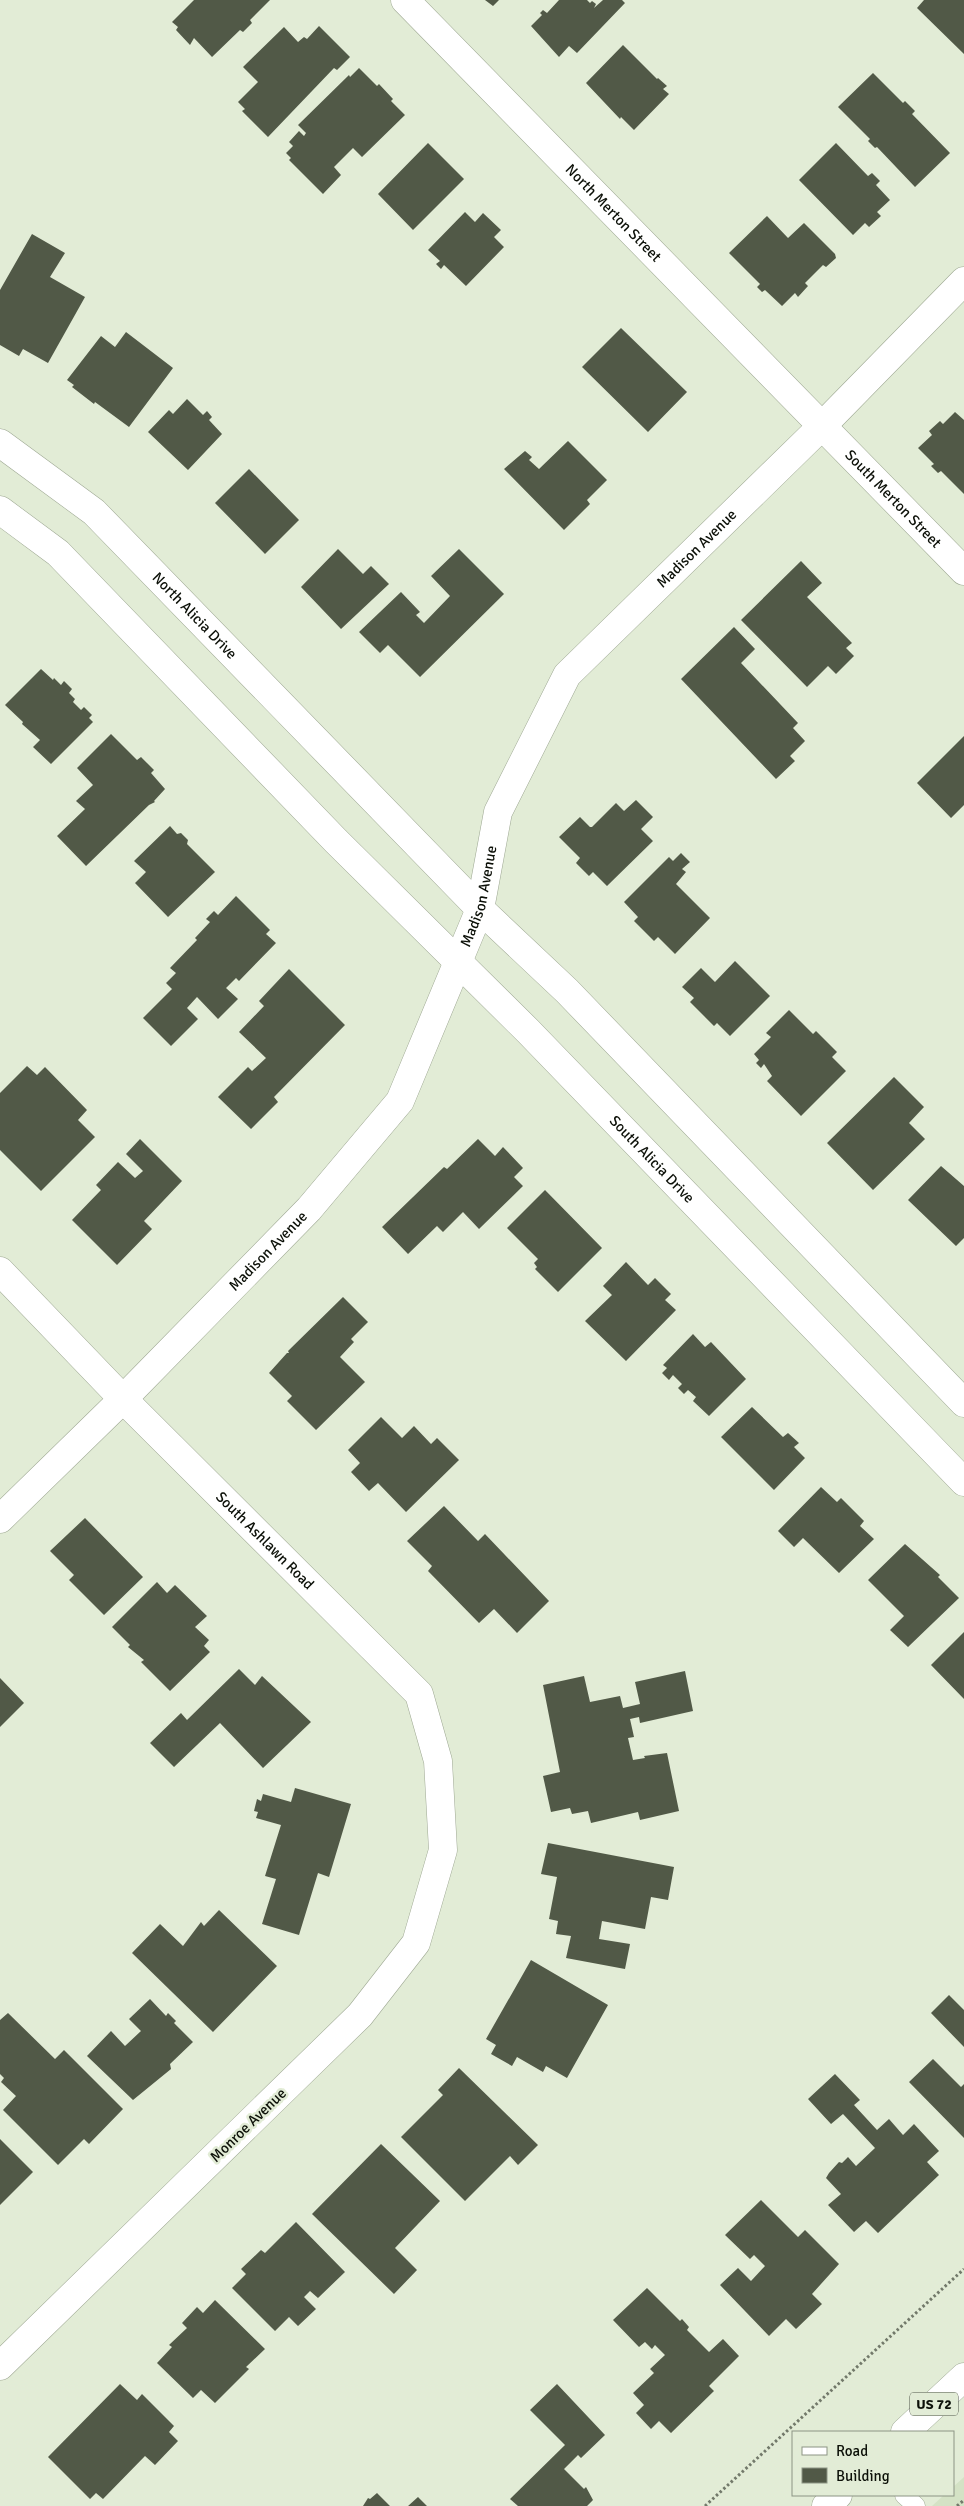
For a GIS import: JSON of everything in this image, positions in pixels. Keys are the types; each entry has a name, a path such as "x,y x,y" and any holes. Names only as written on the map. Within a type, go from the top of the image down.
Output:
{"street":[{"name":"North Merton Street","path":"405,0 822,425"},
{"name":"Madison Avenue","path":"0,1519 309,1210 400,1101 480,909 498,812 567,676 822,425 964,281"},
{"name":"South Merton Street","path":"822,425 964,571"},
{"name":"North Alicia Drive","path":"0,443 94,512 480,909"},
{"name":"South Alicia Drive","path":"0,510 58,553 336,841 459,960 964,1482"},
{"path":"480,909 567,991 964,1403"},
{"name":"South Ashlawn Road","path":"0,1271 123,1398 419,1694 438,1762 443,1850"},
{"name":"Monroe Avenue","path":"0,2366 360,2015 416,1943 443,1850"},
{"name":"US 72","path":"906,2431 964,2376"},
{"path":"826,2506 837,2496"}],"lane":[{"path":"905,2496 916,2506"}],"path":[{"path":"705,2506 964,2269"},
{"path":"957,2506 964,2500"}],"shaded area":[{"path":"964,2477 964,2506 932,2506 943,2496 954,2496 954,2486"}],"building":[{"path":"194,0 270,0 250,20 252,23 243,32 240,30 212,57 194,38 190,45 176,30 178,27 172,22"},
{"path":"485,0 499,0 493,6"},
{"path":"559,0 587,0 590,3 592,1 596,4 594,8 603,0 622,0 625,3 577,53 569,46 559,57 531,26 542,15 540,13 543,10 547,13"},
{"path":"924,0 964,0 964,54 917,8"},
{"path":"319,26 350,57 337,70 334,68 268,137 242,111 245,109 238,102 258,82 243,67 284,27 298,42 304,37 307,39"},
{"path":"623,45 657,79 667,86 663,89 669,94 634,130 621,117 620,119 586,83"},
{"path":"359,68 377,86 379,84 393,99 391,101 405,115 362,157 353,148 334,167 341,175 323,194 289,160 291,158 286,153 293,146 289,142 299,131 304,136 306,133 298,125 349,75 350,77"},
{"path":"873,73 903,103 905,101 915,111 912,114 950,153 915,187 877,147 875,148 868,141 870,139 838,107"},
{"path":"428,143 464,179 413,230 378,194"},
{"path":"836,143 868,176 872,173 880,181 876,185 890,200 877,212 881,216 869,227 865,223 853,235 799,180"},
{"path":"465,212 475,222 483,213 501,230 494,237 504,247 466,286 444,265 441,269 436,264 440,261 428,250"},
{"path":"767,216 788,238 804,223 835,254 836,258 826,267 823,265 805,283 808,286 798,297 795,293 782,306 765,290 762,292 757,287 760,284 729,253"},
{"path":"32,234 65,253 50,277 85,297 48,363 23,349 19,356 0,345 0,290"},
{"path":"621,328 687,392 648,432 582,367"},
{"path":"126,332 173,368 129,427 95,402 94,404 72,387 74,385 67,380 101,336 115,347"},
{"path":"187,399 203,415 207,411 212,417 209,420 222,434 188,470 148,432 169,410 173,414"},
{"path":"955,412 964,420 964,494 941,471 938,473 931,466 934,464 918,448 932,435 929,431 940,421 943,424"},
{"path":"568,441 607,480 587,500 590,504 564,530 504,469 525,451 532,457 529,460 539,469"},
{"path":"249,469 299,520 265,554 215,503"},
{"path":"338,549 363,574 371,566 389,584 341,629 301,587"},
{"path":"459,549 504,594 420,677 388,645 380,653 359,632 401,592 420,612 416,615 424,623 450,596 431,576"},
{"path":"801,561 822,583 807,597 852,643 846,648 854,656 836,674 828,666 807,687 741,620"},
{"path":"734,627 755,649 741,663 798,723 793,728 805,741 790,756 795,761 776,779 681,679"},
{"path":"41,669 53,680 54,678 61,685 64,681 72,689 69,693 75,699 73,702 81,710 84,707 92,715 89,718 93,722 51,764 33,747 40,740 5,705"},
{"path":"111,734 137,760 141,757 154,770 151,773 165,789 155,802 149,805 86,866 57,836 85,809 76,801 93,785 77,768"},
{"path":"964,736 964,805 951,818 917,783"},
{"path":"636,800 653,817 641,829 653,841 607,886 593,872 589,876 576,863 580,858 559,837 580,817 592,827 616,803 624,811"},
{"path":"170,826 177,834 181,833 188,840 187,844 215,872 168,917 135,883 146,872 134,861"},
{"path":"681,853 690,862 682,869 686,872 676,884 710,918 675,954 658,937 654,941 634,921 638,917 624,902 669,857 673,861"},
{"path":"236,896 270,930 266,934 276,943 239,981 236,978 226,988 238,999 218,1019 197,997 187,1008 198,1019 171,1046 143,1018 172,989 166,983 176,973 170,968 197,940 195,938 210,922 206,919 214,911 218,915"},
{"path":"735,961 770,996 730,1036 717,1023 714,1026 690,1002 694,998 682,987 701,968 715,982"},
{"path":"289,969 345,1025 274,1097 278,1102 251,1129 218,1097 248,1067 252,1071 266,1058 239,1032 264,1006 259,1001"},
{"path":"789,1010 813,1034 816,1031 837,1052 832,1057 846,1071 801,1116 767,1081 772,1076 764,1064 761,1068 756,1063 759,1060 754,1054 771,1037 766,1033"},
{"path":"27,1066 37,1075 45,1067 87,1110 78,1120 95,1137 41,1191 0,1150 0,1093"},
{"path":"894,1077 924,1107 909,1123 925,1139 873,1190 827,1143"},
{"path":"140,1139 182,1181 144,1221 152,1229 117,1265 72,1220 101,1190 96,1185 118,1162 135,1178 143,1171 126,1154"},
{"path":"478,1139 495,1156 503,1147 523,1168 514,1177 523,1186 479,1229 463,1212 443,1232 437,1226 408,1254 382,1227 444,1167 447,1169"},
{"path":"941,1166 964,1186 964,1238 956,1246 908,1200"},
{"path":"545,1190 602,1248 558,1292 535,1269 537,1267 534,1263 538,1259 507,1228"},
{"path":"626,1262 648,1285 655,1278 671,1294 665,1300 676,1310 626,1361 585,1321 612,1295 603,1286"},
{"path":"343,1297 368,1322 351,1339 354,1342 340,1357 365,1382 316,1430 287,1401 292,1396 269,1373 289,1353 288,1351"},
{"path":"693,1334 705,1347 711,1342 746,1379 709,1416 693,1401 696,1397 688,1390 684,1394 678,1388 682,1384 673,1375 669,1380 662,1373 667,1368 663,1365"},
{"path":"752,1407 783,1437 788,1433 799,1443 794,1447 805,1458 774,1490 721,1437"},
{"path":"381,1417 402,1438 414,1426 431,1444 437,1438 459,1460 406,1512 378,1483 369,1491 351,1472 360,1463 348,1450"},
{"path":"821,1487 837,1502 841,1498 864,1521 860,1526 874,1539 839,1573 803,1538 794,1547 778,1531"},
{"path":"444,1506 478,1541 485,1534 549,1601 517,1633 494,1609 479,1623 428,1571 432,1566 407,1541"},
{"path":"85,1518 143,1577 104,1615 69,1580 74,1575 50,1551"},
{"path":"905,1544 940,1575 938,1577 959,1598 908,1647 890,1630 904,1616 868,1580"},
{"path":"157,1582 167,1593 175,1585 207,1616 195,1627 209,1640 204,1646 210,1652 170,1691 141,1662 144,1660 128,1647 130,1645 112,1627"},
{"path":"964,1632 964,1699 931,1665"},
{"path":"239,1669 255,1685 262,1676 311,1722 263,1768 220,1723 174,1767 150,1743 181,1713 187,1720"},
{"path":"685,1671 693,1711 640,1723 639,1717 630,1719 634,1737 628,1738 633,1760 645,1758 644,1756 667,1753 679,1811 640,1820 638,1812 591,1823 588,1811 572,1814 570,1808 551,1812 543,1776 560,1772 543,1685 584,1676 590,1702 620,1696 623,1708 640,1704 635,1682"},
{"path":"0,1678 24,1703 0,1727"},
{"path":"295,1788 351,1804 329,1877 318,1873 299,1935 262,1924 276,1879 265,1876 281,1825 256,1818 258,1812 254,1811 257,1799 261,1801 263,1794 291,1802"},
{"path":"548,1843 674,1867 668,1900 651,1897 645,1929 602,1921 599,1939 630,1944 625,1969 566,1958 571,1936 556,1934 558,1921 549,1919 557,1877 541,1874"},
{"path":"219,1910 277,1966 213,2032 132,1953 160,1924 183,1946 201,1922 204,1926"},
{"path":"531,1960 608,2005 567,2078 546,2066 543,2072 517,2057 512,2066 491,2054 496,2045 486,2039"},
{"path":"949,1995 964,2010 964,2047 931,2013"},
{"path":"150,1999 166,2016 168,2013 176,2021 174,2023 193,2042 170,2064 171,2069 133,2100 87,2056 111,2031 125,2046 141,2031 129,2019"},
{"path":"8,2013 55,2059 64,2050 123,2109 89,2144 84,2139 58,2165 3,2110 16,2096 1,2082 4,2078 0,2074 0,2020"},
{"path":"933,2059 961,2087 964,2084 964,2138 909,2082"},
{"path":"459,2068 538,2145 518,2165 510,2156 465,2201 401,2137 443,2095 438,2090"},
{"path":"835,2074 860,2100 854,2105 877,2130 889,2119 903,2135 914,2124 939,2151 927,2162 939,2175 878,2233 866,2221 854,2232 828,2205 841,2194 826,2178 829,2173 839,2162 842,2163 848,2157 856,2166 875,2148 843,2114 831,2124 808,2099"},
{"path":"0,2139 33,2172 0,2205"},
{"path":"381,2144 440,2201 395,2248 417,2270 394,2294 312,2214"},
{"path":"761,2200 798,2237 805,2230 839,2264 812,2294 822,2304 796,2329 786,2319 769,2336 720,2285 738,2268 751,2281 765,2266 754,2255 750,2259 725,2235"},
{"path":"296,2222 345,2272 318,2298 310,2291 304,2297 316,2309 298,2326 289,2317 275,2331 232,2288 246,2274 241,2269 261,2250 265,2253"},
{"path":"647,2288 680,2321 682,2319 689,2327 687,2330 709,2352 723,2339 739,2356 709,2386 714,2391 671,2433 659,2421 651,2429 636,2413 644,2405 633,2393 654,2373 650,2369 665,2355 655,2345 652,2349 645,2342 639,2347 613,2320"},
{"path":"215,2300 265,2349 246,2367 249,2369 215,2403 201,2390 193,2398 157,2363 172,2347 169,2345 187,2328 182,2323 197,2307 203,2313"},
{"path":"120,2384 137,2400 142,2394 174,2426 169,2432 178,2441 155,2465 145,2456 103,2499 96,2493 90,2499 48,2457"},
{"path":"557,2384 605,2435 581,2458 578,2455 564,2469 584,2489 586,2487 593,2500 587,2506 518,2506 510,2499 565,2445 530,2410"},
{"path":"377,2493 390,2506 363,2506 368,2498 370,2499"},
{"path":"418,2497 427,2506 408,2506"}]}
